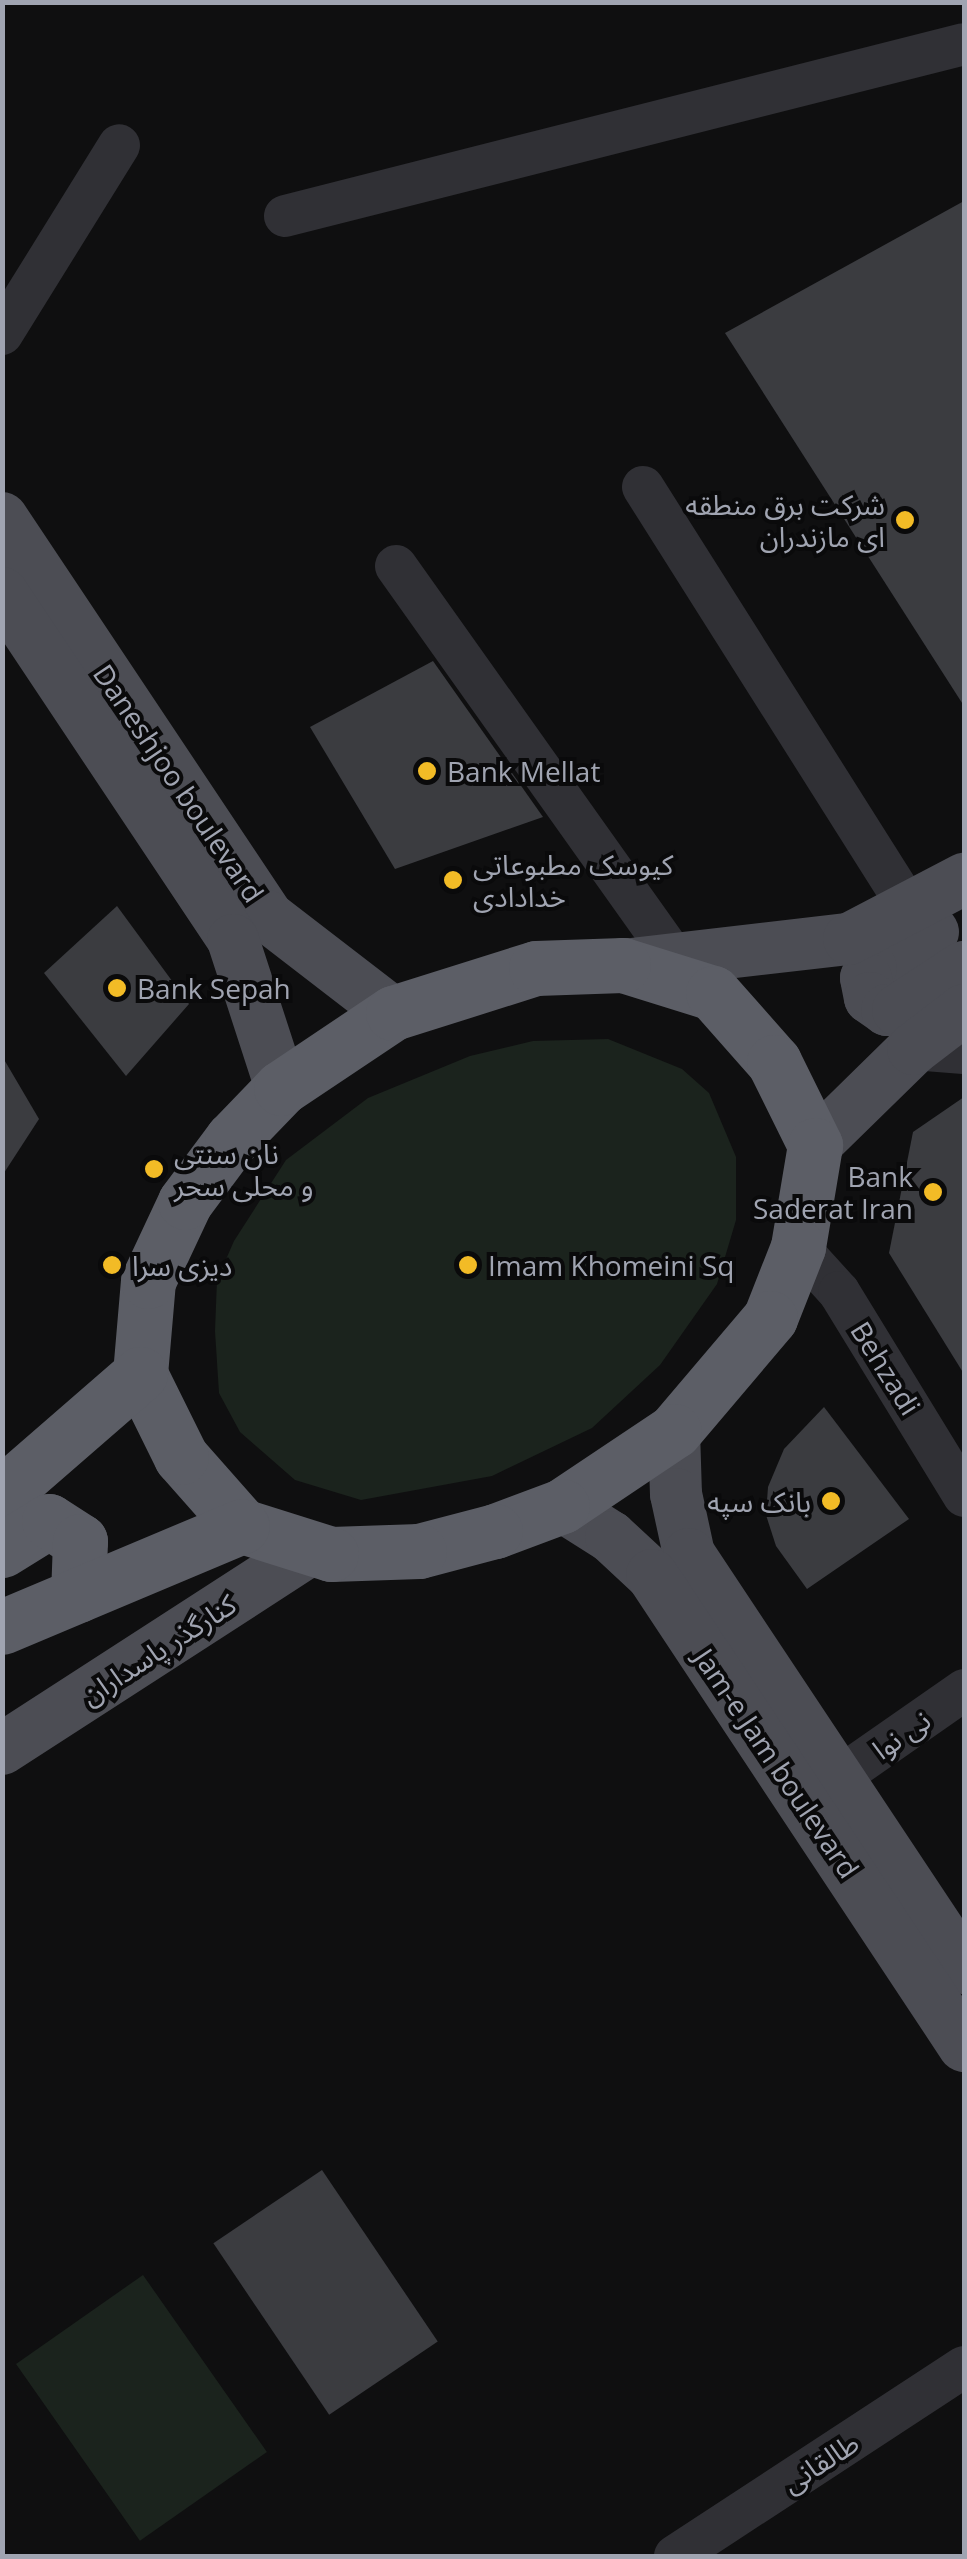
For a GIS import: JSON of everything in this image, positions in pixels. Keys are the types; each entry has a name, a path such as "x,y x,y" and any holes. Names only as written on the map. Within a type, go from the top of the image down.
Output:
{"highway":[{"path":"649,962 712,993 774,1062 815,1145 798,1247 770,1318 674,1431 562,1506 496,1531 419,1551 331,1554 242,1526 181,1457 140,1374 148,1281 185,1202 232,1139 281,1088 394,1013 536,968 649,962"},
{"path":"5,1482 140,1374"},
{"path":"2,1550 50,1521 80,1541 78,1595"},
{"path":"2,1627 242,1526"}],"main road":[{"name":"Daneshjoo boulevard","path":"2,518 268,916 394,1013"},
{"name":"Daneshjoo boulevard","path":"2,593 233,940 281,1088"},
{"path":"649,962 849,938 964,879"},
{"path":"964,914 879,961 866,978 866,988 877,1006 898,1010 964,967"},
{"path":"815,1145 912,1049 964,1010"},
{"name":"Jam-e Jam boulevard","path":"674,1431 676,1494 689,1554 838,1778 879,1878 964,2046"},
{"name":"Jam-e Jam boulevard","path":"562,1506 612,1537 652,1575 879,1878 964,1968"},
{"name":"کنارگذر پاسداران","path":"2,1749 313,1548"}],"street":[{"path":"285,216 964,44"},
{"path":"5,316 119,145"},
{"path":"644,486 909,908"},
{"path":"396,566 649,962"},
{"path":"912,1049 964,1054"},
{"name":"Behzadi","path":"798,1247 839,1292 964,1496"},
{"name":"نی نوا","path":"838,1778 964,1690"},
{"name":"طالقانی","path":"675,2556 964,2367"}],"shaded area":[{"path":"608,1039 682,1069 709,1093 736,1157 736,1220 717,1284 660,1365 592,1428 492,1476 361,1500 295,1480 240,1432 219,1393 215,1331 217,1280 234,1241 286,1160 368,1098 470,1056 533,1041"},
{"path":"143,2275 267,2452 140,2541 16,2364"}],"building":[{"name":"شرکت برق منطقه ای مازندران","path":"964,201 964,706 725,333"},
{"name":"Bank Mellat","path":"433,661 543,817 395,869 310,727"},
{"name":"Bank Sepah","path":"117,906 189,1004 126,1076 44,973"},
{"path":"2,1056 39,1119 2,1176"},
{"name":"Bank Saderat Iran","path":"964,1097 964,1374 889,1253 913,1132"},
{"name":"بانک سپه","path":"824,1407 909,1519 807,1589 776,1546 766,1515 768,1487 784,1449"},
{"path":"322,2170 438,2342 329,2415 213,2243"}],"place":[{"name":"شرکت برق منطقه ای مازندران","path":"905,520"},
{"name":"Bank Mellat","path":"427,771"},
{"name":"کیوسک مطبوعاتی خدادادی","path":"453,880"},
{"name":"Bank Sepah","path":"117,988"},
{"name":"نان سنتی و محلی سحر","path":"154,1169"},
{"name":"Bank Saderat Iran","path":"933,1192"},
{"name":"دیزی سرا","path":"112,1265"},
{"name":"Imam Khomeini Sq","path":"468,1265"},
{"name":"بانک سپه","path":"831,1501"}]}
